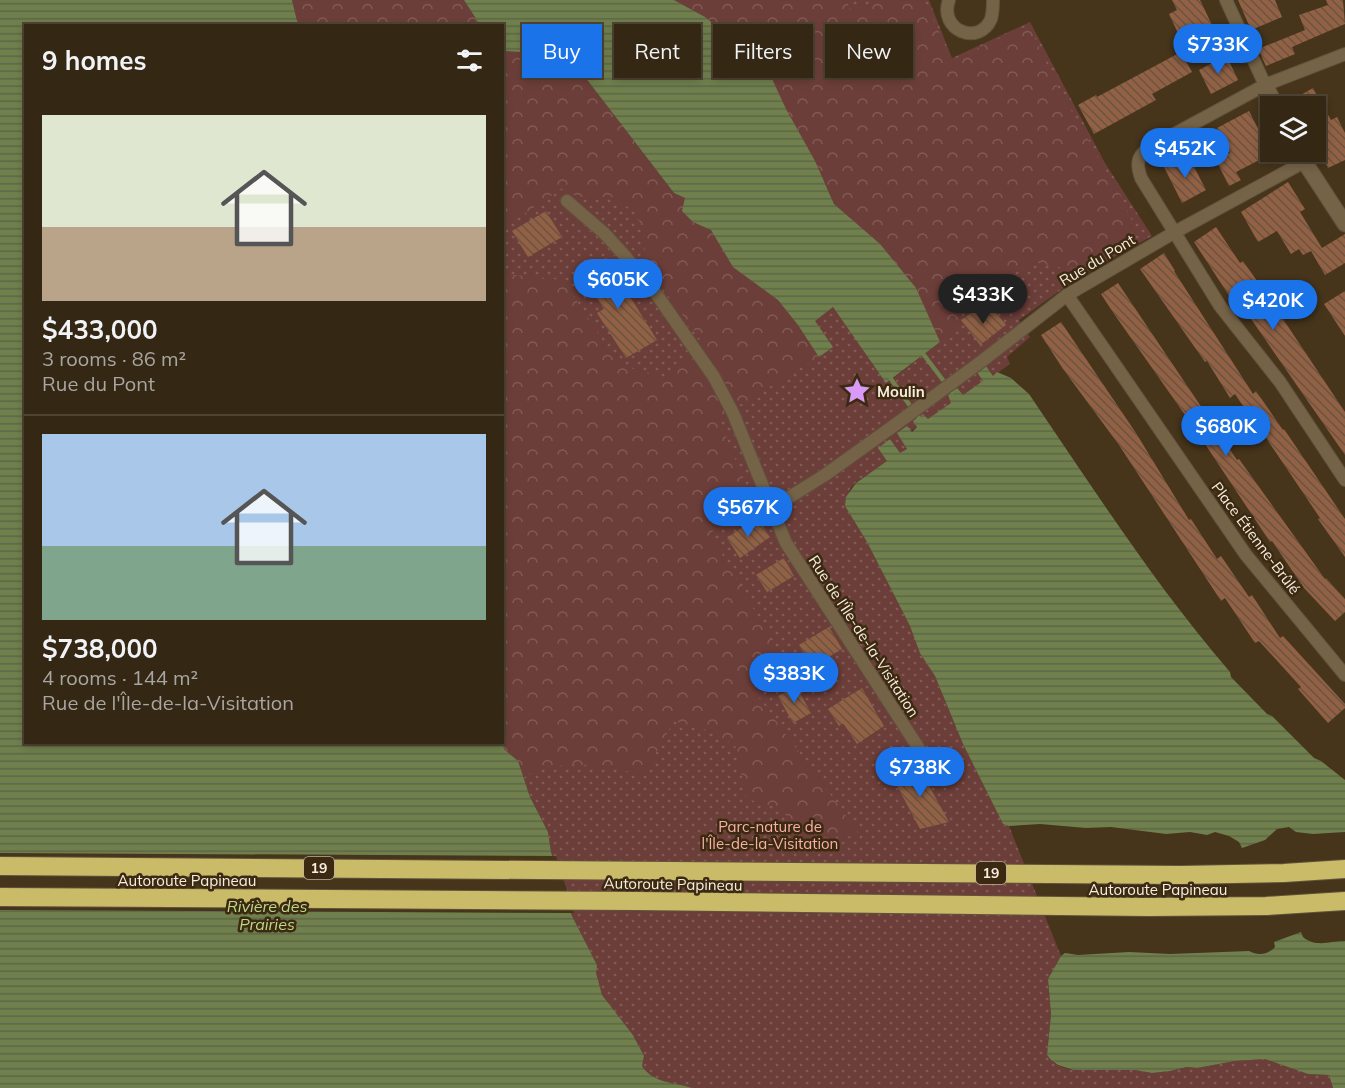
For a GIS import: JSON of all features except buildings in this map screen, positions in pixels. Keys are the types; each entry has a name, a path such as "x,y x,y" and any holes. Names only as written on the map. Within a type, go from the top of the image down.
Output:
{"highway":[{"name":"Autoroute Papineau","path":"0,866 516,868 1180,875 1345,869"},
{"name":"Autoroute Papineau","path":"0,897 637,901 1149,908 1345,902"}],"street":[{"path":"949,0 947,12 950,21 960,31 969,33 979,31 990,22 993,0"},
{"path":"1226,0 1271,96"},
{"path":"1345,54 1265,85 1147,149 1141,154 1137,167 1220,306 1280,382 1345,480"},
{"name":"Rue du Pont","path":"772,508 786,501 871,442 1067,295 1293,162"},
{"path":"1304,162 1345,224"},
{"name":"Rue de l'Île-de-la-Visitation","path":"567,201 605,234 625,256 657,295 698,352 734,414 786,543 925,758"},
{"name":"Place Étienne-Brûlé","path":"1067,295 1246,555 1345,675"}],"green space":[{"path":"292,0 464,0 479,24 298,24"},
{"name":"Parc-nature de l'Île-de-la-Visitation","path":"674,0 929,0 952,58 1030,22 1105,163 1152,236 1083,274 1019,320 1030,337 1007,357 1010,364 993,376 986,366 984,381 962,396 957,389 948,395 952,403 928,420 923,414 914,429 898,433 907,449 900,454 890,439 879,448 888,461 855,483 850,489 845,506 867,542 910,626 921,653 935,676 963,744 1003,824 1009,826 1061,956 1048,979 1051,1014 1047,1055 1049,1058 1058,1065 1072,1070 1135,1070 1152,1073 1265,1059 1308,1074 1329,1075 1333,1088 692,1088 665,1082 652,1076 642,1066 644,1056 633,1035 602,995 595,973 597,965 572,916 551,852 548,832 530,797 518,761 502,744 504,744 504,52 522,67 522,78 534,78 814,321 833,307 887,383 940,342 749,78 813,78 813,24 713,24 713,28 705,17"},
{"path":"674,0 846,0 851,11 878,0 924,0 952,60 1029,25 1057,86 1122,198 1136,230 1121,248 1068,269 1038,263 970,288 960,302 960,326 953,337 940,342 916,288 880,244 834,204 815,161 772,78 813,78 813,24 714,24"},
{"path":"504,51 522,51 522,78 586,78 674,193 686,198 693,222 711,230 733,267 778,300 819,357 718,418 753,501 710,533 781,657 745,679 861,836 807,838 779,808 747,799 735,745 704,729 674,721 644,774 586,765 546,766 523,778 518,761 502,744 504,744 504,270 506,274 563,280 619,365 669,378 700,338 646,267 643,229 634,211 612,197 577,197 564,187 504,227"}],"water":[{"name":"Rivière des Prairies","path":"0,0 292,0 298,24 24,24 24,744 502,744 518,761 530,797 548,832 551,852 572,916 597,965 596,973 602,995 633,1035 644,1056 642,1066 647,1072 659,1079 692,1088 0,1088"},
{"path":"464,0 674,0 705,17 714,24 713,78 772,78 815,161 834,204 880,244 916,288 940,342 886,383 833,307 815,321 833,347 819,357 778,300 733,267 711,230 693,222 682,211 685,198 674,193 586,78 602,78 602,24 522,24 522,52 519,52 504,51 504,24 479,24"},
{"path":"986,366 993,376 997,372 1011,378 1029,394 1150,571 1230,672 1231,677 1314,758 1345,780 1345,832 1313,834 1296,832 1289,827 1277,829 1265,840 1242,848 1239,842 1229,836 1215,832 1207,835 1190,832 1166,834 1111,827 1086,828 1040,824 1009,826 1003,824 963,744 935,676 920,653 910,626 867,542 845,506 846,497 856,483 887,461 878,448 890,439 900,453 907,449 897,433 907,426 912,432 917,427 913,421 923,414 928,419 951,403 948,395 957,388 963,395 983,381 977,372"},
{"path":"1301,932 1303,937 1313,942 1345,941 1345,1088 1333,1088 1329,1075 1308,1074 1265,1059 1152,1073 1135,1070 1073,1070 1058,1065 1047,1055 1051,1014 1048,979 1065,953 1078,955 1129,952 1170,954 1249,951 1263,954 1275,947 1274,942"}],"pier":[{"path":"0,853 556,856 574,913 0,910"}],"waterway":[{"path":"924,355 952,392"},
{"path":"891,379 918,417"}],"place":[{"name":"Moulin","path":"857,391"}]}
